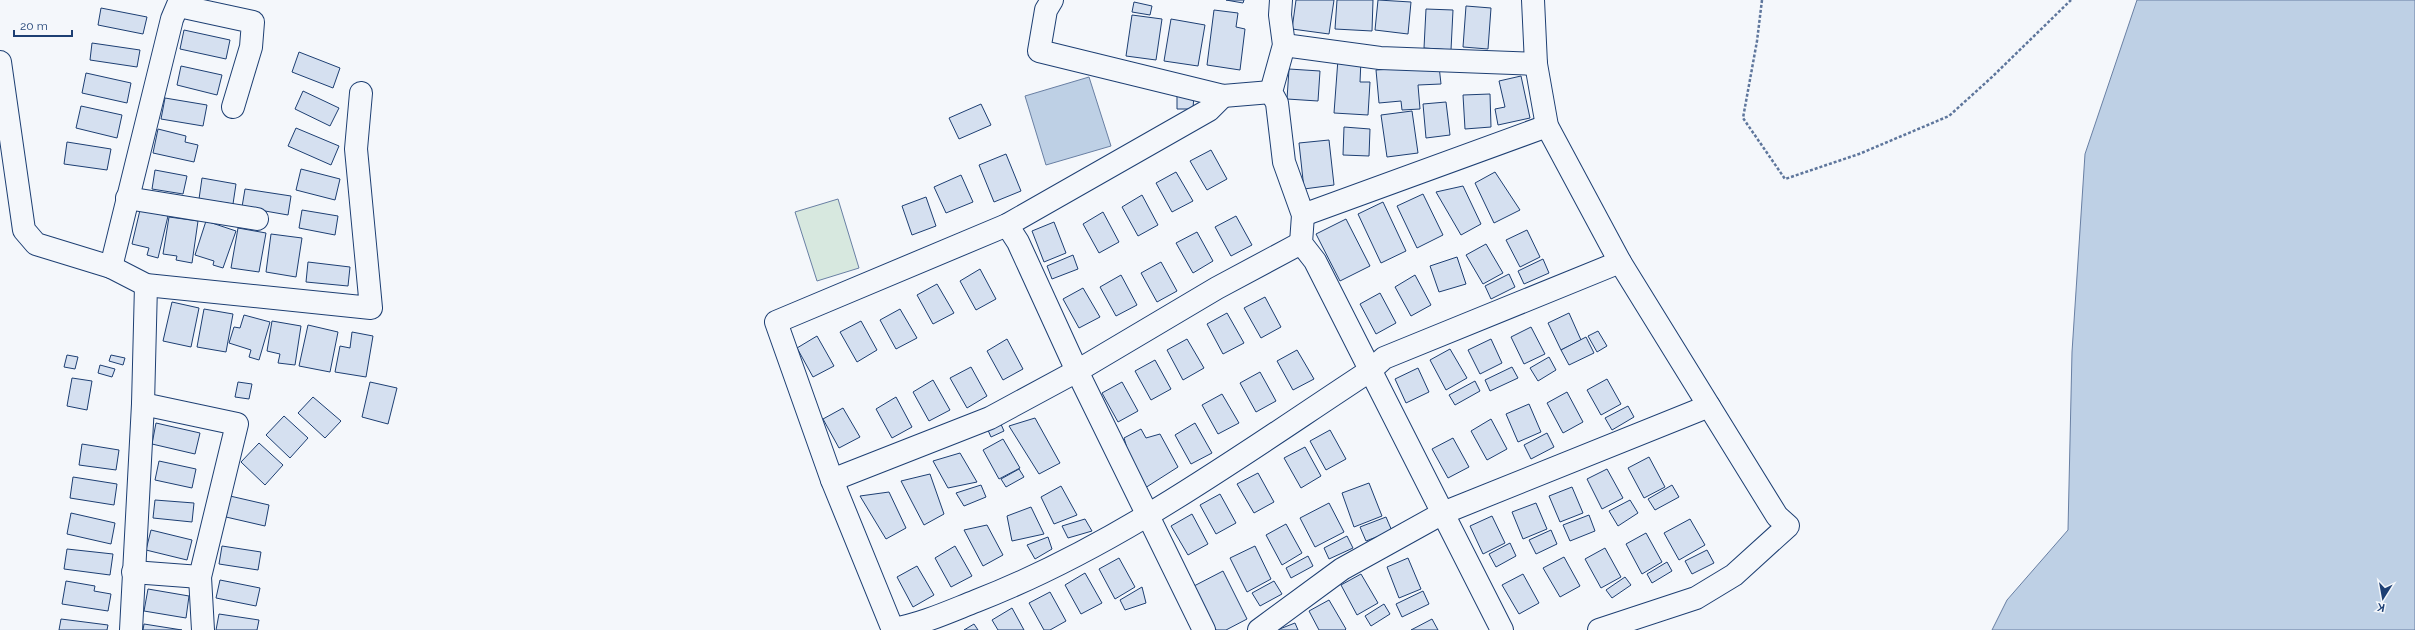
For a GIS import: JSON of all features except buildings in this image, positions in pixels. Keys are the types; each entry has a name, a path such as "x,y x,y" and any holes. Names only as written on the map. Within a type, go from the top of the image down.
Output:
{"street":[{"path":"1052,0 1046,10 1039,52 1223,96 1270,92"},
{"path":"1281,0 1280,15 1284,45 1270,92 1277,103 1284,162 1302,215 1301,243 1315,261 1502,630"},
{"path":"1533,0 1536,64 1546,126 1620,262 1777,516 1788,526 1734,576 1696,598 1599,630"},
{"path":"111,267 172,19 179,3 252,22 250,47 233,108"},
{"path":"1284,45 1380,58 1536,64"},
{"path":"0,62 24,230 36,244 111,267 146,285 371,308 356,148 362,93"},
{"path":"1223,96 1209,110 1007,225 776,322 832,480 893,629 912,626 1017,585 1147,515 1371,370 1384,358 1620,262"},
{"path":"1302,215 1546,126"},
{"path":"127,198 257,219"},
{"path":"1007,225 1018,242 1077,371 1204,630"},
{"path":"832,480 990,418 1077,371 1217,288 1301,243"},
{"path":"131,630 143,404 146,285"},
{"path":"143,404 237,424 200,577 203,630"},
{"path":"1259,630 1342,569 1443,513 1709,406"},
{"path":"133,572 200,577"}],"path":[{"path":"1762,0 1757,41 1743,118 1785,179 1859,154 1949,116 2071,0"}],"shaded area":[{"path":"838,199 859,268 817,281 795,212"}],"water":[{"path":"2137,0 2415,0 2415,630 1992,630 2007,600 2068,530 2072,352 2085,154"},
{"path":"1089,77 1111,146 1046,165 1025,96"}]}
